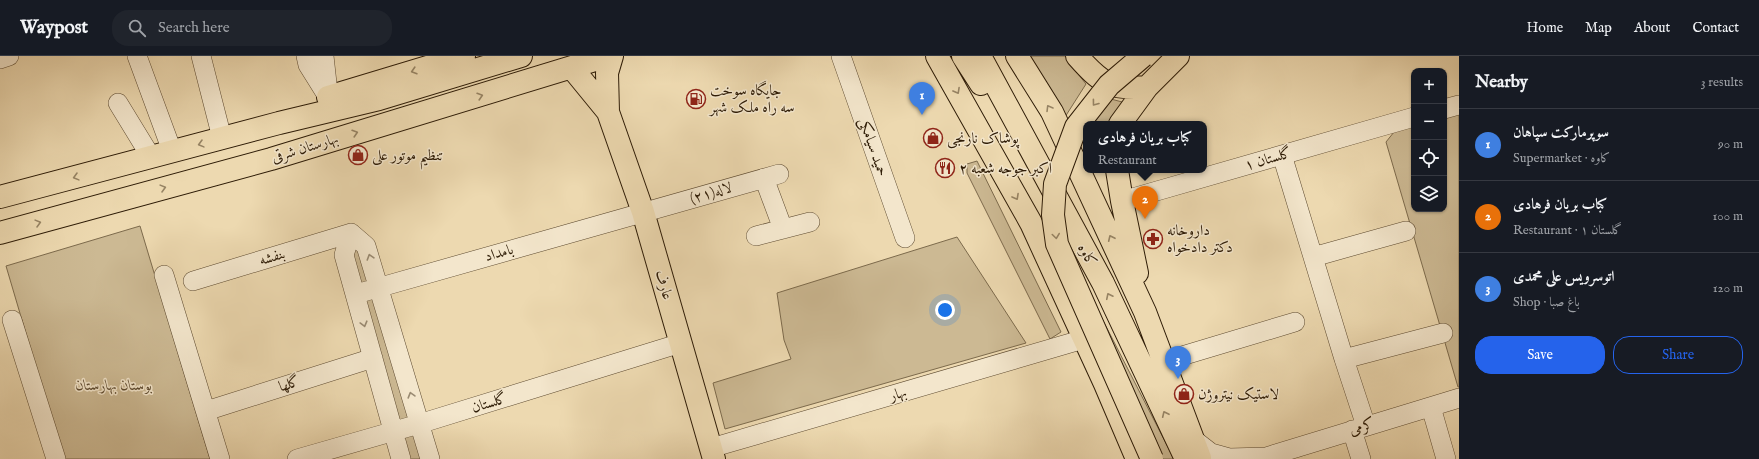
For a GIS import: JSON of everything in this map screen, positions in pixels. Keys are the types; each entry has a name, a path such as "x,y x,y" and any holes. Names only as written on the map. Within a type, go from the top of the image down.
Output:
{"main road":[{"name":"بهارستان شرقی","path":"280,123 328,97 464,56"},
{"name":"بهارستان شرقی","path":"0,197 280,123 379,99 521,56"},
{"name":"بهارستان شرقی","path":"0,233 271,159 608,56"},
{"path":"608,112 607,73 612,56"},
{"path":"963,56 1046,181"},
{"name":"کاوه","path":"980,56 1190,451"},
{"path":"1017,56 1052,112 1145,312 1165,361 1190,451"},
{"path":"1077,56 1095,65 1102,81 1116,86 1131,88 1147,87"},
{"path":"1140,457 1057,244 1053,215 1055,184 1076,127 1109,85 1143,56"},
{"path":"1122,121 1147,87 1178,56"},
{"path":"938,60 1031,223 1140,457"},
{"path":"572,68 608,112"},
{"name":"عارف","path":"608,112 643,212 712,454"},
{"path":"1117,173 1145,312"}],"street":[{"path":"0,59 9,56"},
{"path":"137,56 162,154"},
{"path":"201,56 222,138"},
{"path":"306,56 308,65 328,97"},
{"path":"324,56 328,97"},
{"name":"حمید سیامکی","path":"841,56 905,238"},
{"path":"118,103 162,154"},
{"path":"1447,108 1459,105"},
{"name":"گلستان ۱","path":"1122,201 1411,118"},
{"path":"1282,155 1344,359 1359,428 1361,459"},
{"name":"لاله(۲۱)","path":"643,212 771,176 783,229"},
{"name":"بامداد","path":"356,294 643,212"},
{"path":"756,236 810,222"},
{"path":"1313,257 1406,230"},
{"path":"401,459 344,255 351,233 366,246 430,459"},
{"name":"بنفشه","path":"193,281 351,233"},
{"path":"164,275 220,459"},
{"path":"12,320 56,459"},
{"path":"1165,361 1295,322"},
{"path":"1344,359 1442,333"},
{"name":"بهار","path":"712,454 1084,339"},
{"name":"گلستان","path":"297,459 420,424 681,344"},
{"name":"گلها","path":"206,411 373,358"},
{"name":"کرمی","path":"1190,451 1211,453 1230,458 1265,458 1459,398"},
{"path":"1431,407 1446,459"}],"green space":[{"path":"1029,56 1066,56 1086,84 1065,117"},
{"path":"1107,98 1126,103 1115,121 1092,121"},
{"path":"1459,110 1459,387 1386,142 1398,127 1411,123 1411,212 1447,212 1447,113"},
{"path":"977,161 1061,332 1050,339 967,173 967,164"},
{"name":"بوستان بهارستان","path":"140,226 210,459 63,459 6,266"},
{"path":"957,237 1026,343 725,429 713,383 791,359 784,340 777,293"},
{"path":"353,244 363,250 373,283 359,287 350,255"},
{"path":"376,295 411,418 397,422 362,299"},
{"path":"1093,301 1174,459 1163,459"},
{"path":"415,433 424,459 409,459 402,437"}],"place":[{"name":"جایگاه سوخت سه راه ملک شهر","path":"696,99"},
{"name":"سوپرمارکت سپاهان","path":"922,115"},
{"name":"پوشاک نارنجی","path":"933,138"},
{"name":"تنظیم موتور علی","path":"358,155"},
{"name":"اکبر جوجه شعبه ۲","path":"945,168"},
{"name":"کباب بریان فرهادی","path":"1145,219"},
{"name":"داروخانه دکتر دادخواه","path":"1153,239"},
{"name":"اتوسرویس علی محمدی","path":"1178,379"},
{"name":"لاستیک نیتروژن","path":"1184,394"}]}
